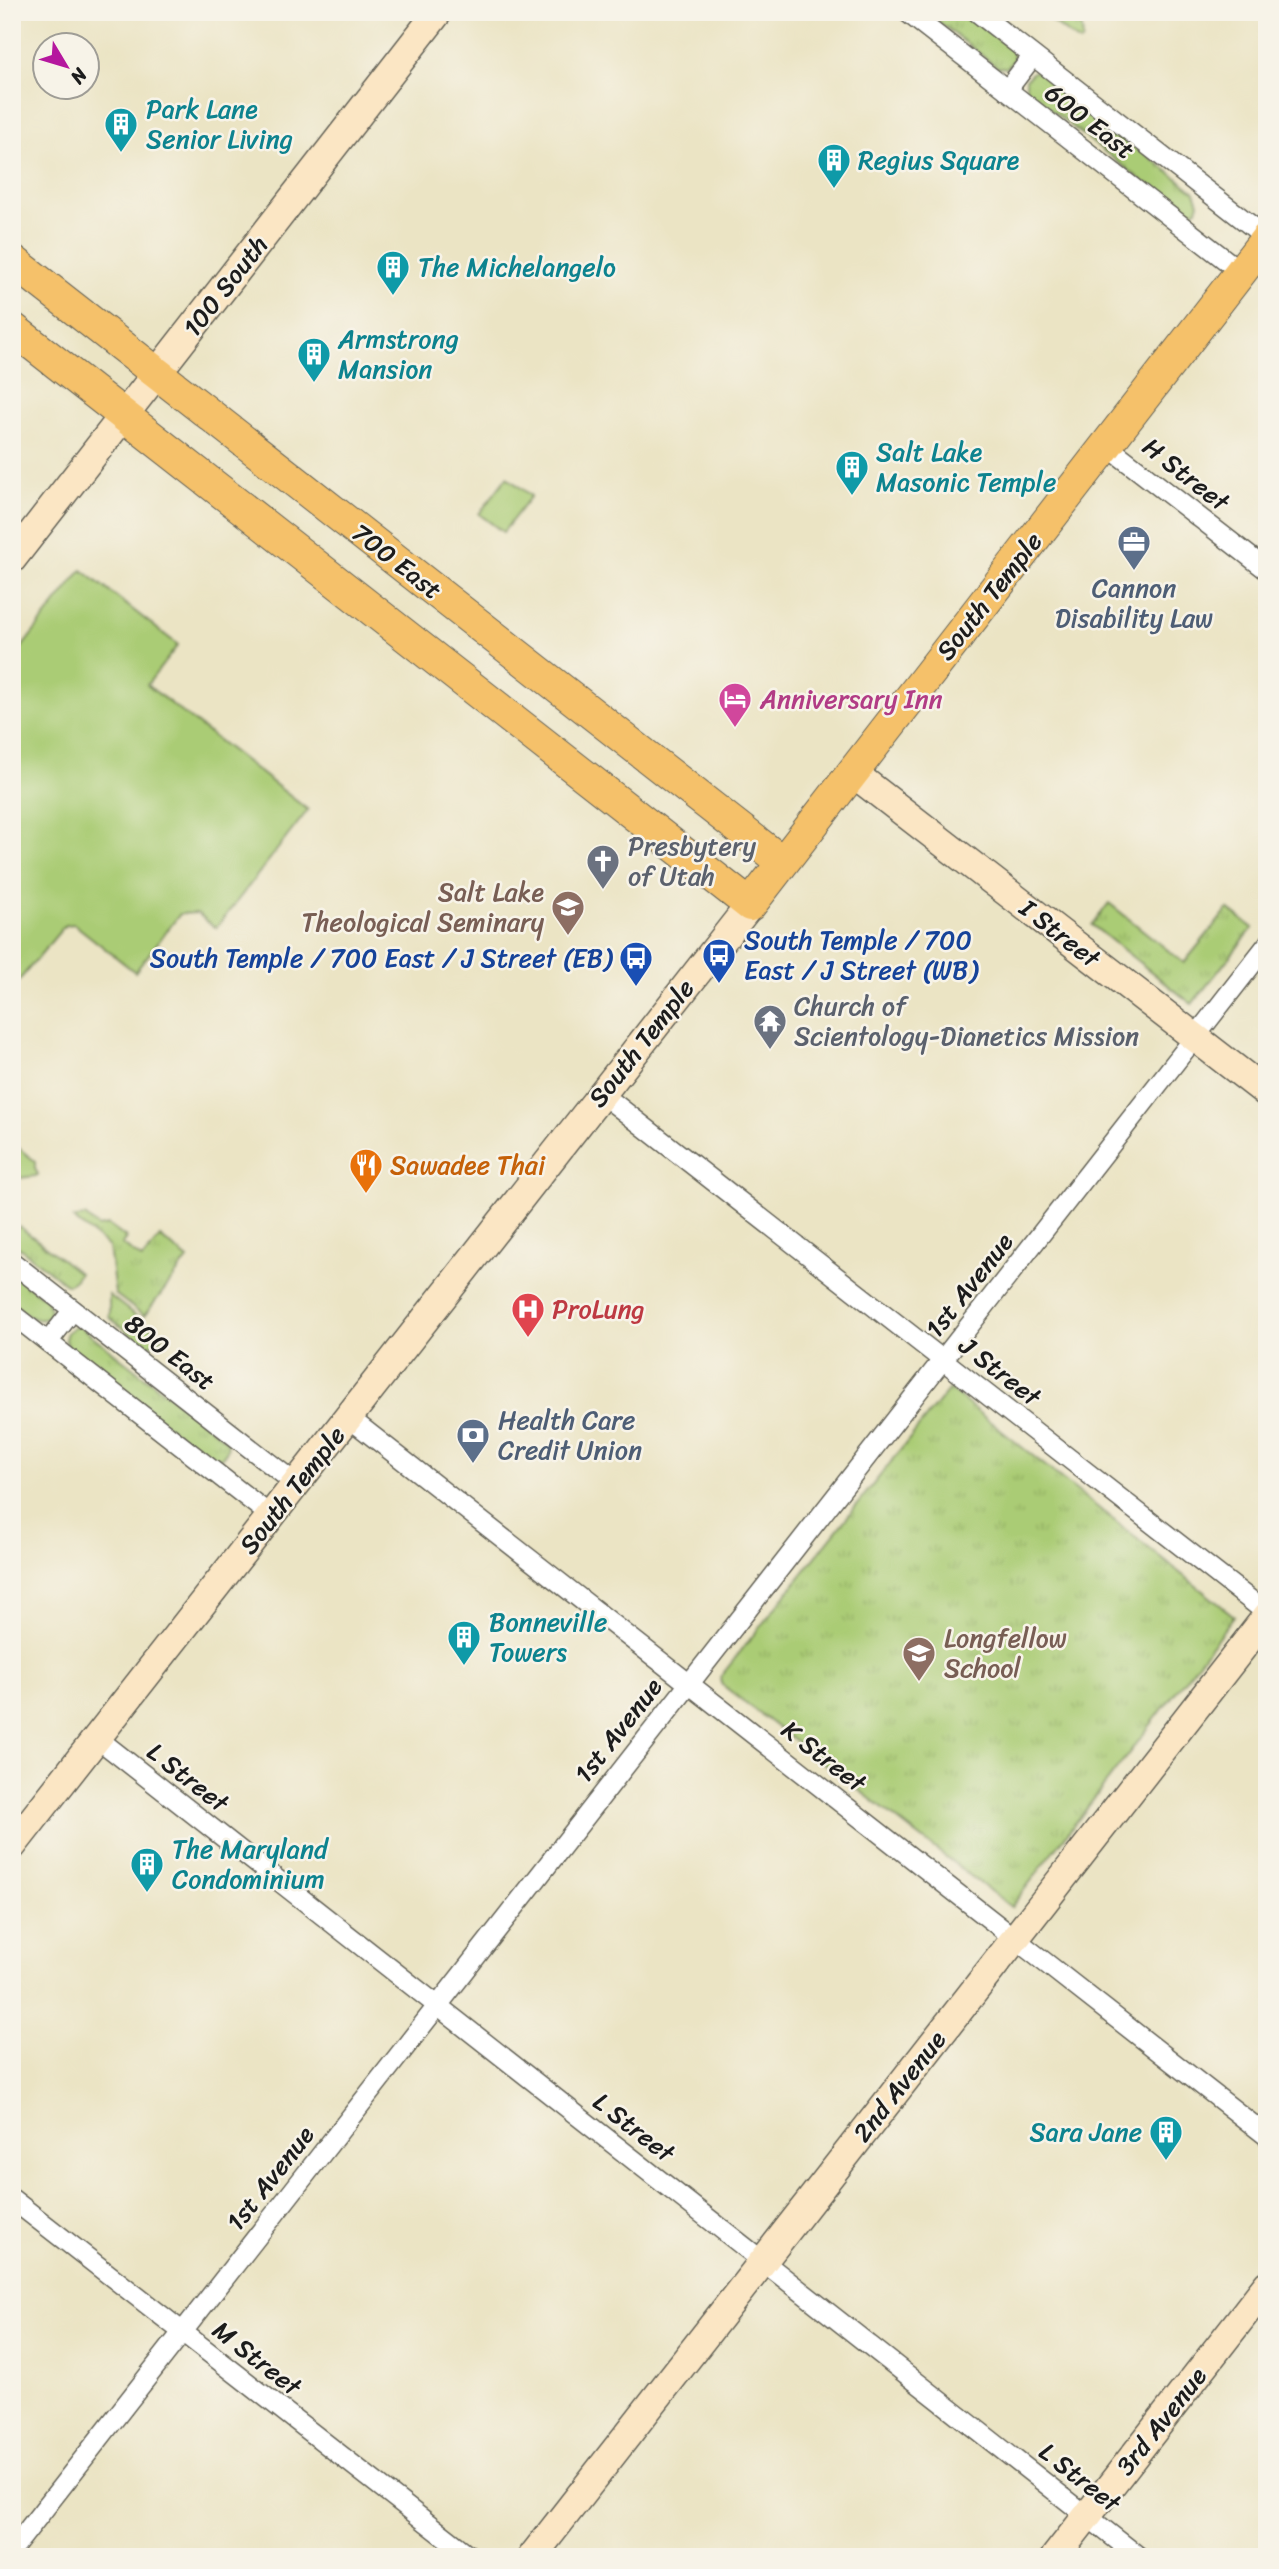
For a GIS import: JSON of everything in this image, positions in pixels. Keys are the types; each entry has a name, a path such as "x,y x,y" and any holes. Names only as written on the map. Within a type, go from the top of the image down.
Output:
{"main road":[{"name":"South Temple","path":"750,905 1267,238"},
{"name":"700 East","path":"12,260 782,862"},
{"name":"700 East","path":"12,328 750,905"}],"street":[{"name":"100 South","path":"12,559 438,12"},
{"name":"600 East","path":"907,12 1241,272"},
{"name":"600 East","path":"977,12 1267,238"},
{"path":"1007,90 1033,56"},
{"name":"H Street","path":"1106,445 1267,570"},
{"name":"I Street","path":"853,773 1267,1093"},
{"name":"South Temple","path":"12,1846 750,905"},
{"name":"1st Avenue","path":"12,2550 1267,945"},
{"name":"J Street","path":"602,1094 1267,1615"},
{"name":"800 East","path":"12,1262 296,1484"},
{"path":"48,1342 73,1310"},
{"path":"12,1314 271,1516"},
{"name":"K Street","path":"348,1417 1267,2136"},
{"name":"2nd Avenue","path":"533,2557 1267,1615"},
{"name":"L Street","path":"97,1738 1139,2557"},
{"name":"M Street","path":"12,2199 471,2557"},
{"name":"3rd Avenue","path":"1055,2557 1267,2285"}],"green space":[{"path":"926,12 965,12 1012,50 1014,60 1006,68 997,67"},
{"path":"1048,12 1080,12 1083,39 1080,43 1045,16"},
{"path":"1038,71 1195,192 1199,203 1197,209 1191,212 1180,210 1029,93 1026,79"},
{"path":"507,477 531,496 503,532 479,514"},
{"path":"82,570 178,645 147,685 308,810 216,928 197,913 180,914 135,972 74,924 65,925 12,989 12,660"},
{"path":"1109,903 1184,963 1228,909 1253,928 1192,1004 1092,925"},
{"path":"12,1143 35,1161 38,1174 36,1176 20,1178 12,1172"},
{"path":"85,1216 98,1227 108,1225 126,1238 122,1244 142,1259 160,1237 188,1259 144,1316 115,1294 109,1247 73,1219"},
{"path":"19,1226 79,1273 73,1282 67,1285 12,1242 12,1234"},
{"path":"12,1273 48,1301 50,1312 47,1318 33,1318 12,1303"},
{"path":"109,1295 163,1337 158,1343 145,1346 109,1317"},
{"path":"81,1327 227,1441 226,1453 221,1458 210,1459 69,1349 65,1339 67,1332"},
{"path":"949,1389 1234,1616 1011,1907 721,1684 721,1676"}],"place":[{"name":"Park Lane Senior Living","path":"121,154"},
{"name":"Regius Square","path":"834,190"},
{"name":"The Michelangelo","path":"393,297"},
{"name":"Armstrong Mansion","path":"314,384"},
{"name":"Salt Lake Masonic Temple","path":"852,497"},
{"name":"Cannon Disability Law","path":"1134,572"},
{"name":"Anniversary Inn","path":"735,729"},
{"name":"Presbytery of Utah","path":"603,891"},
{"name":"Salt Lake Theological Seminary","path":"568,937"},
{"name":"South Temple / 700 East / J Street (WB)","path":"719,985"},
{"name":"South Temple / 700 East / J Street (EB)","path":"636,988"},
{"name":"Church of Scientology-Dianetics Mission","path":"770,1051"},
{"name":"Sawadee Thai","path":"366,1195"},
{"name":"ProLung","path":"528,1339"},
{"name":"Health Care Credit Union","path":"473,1465"},
{"name":"Bonneville Towers","path":"464,1667"},
{"name":"Longfellow School","path":"919,1683"},
{"name":"The Maryland Condominium","path":"147,1894"},
{"name":"Sara Jane","path":"1166,2162"}]}
